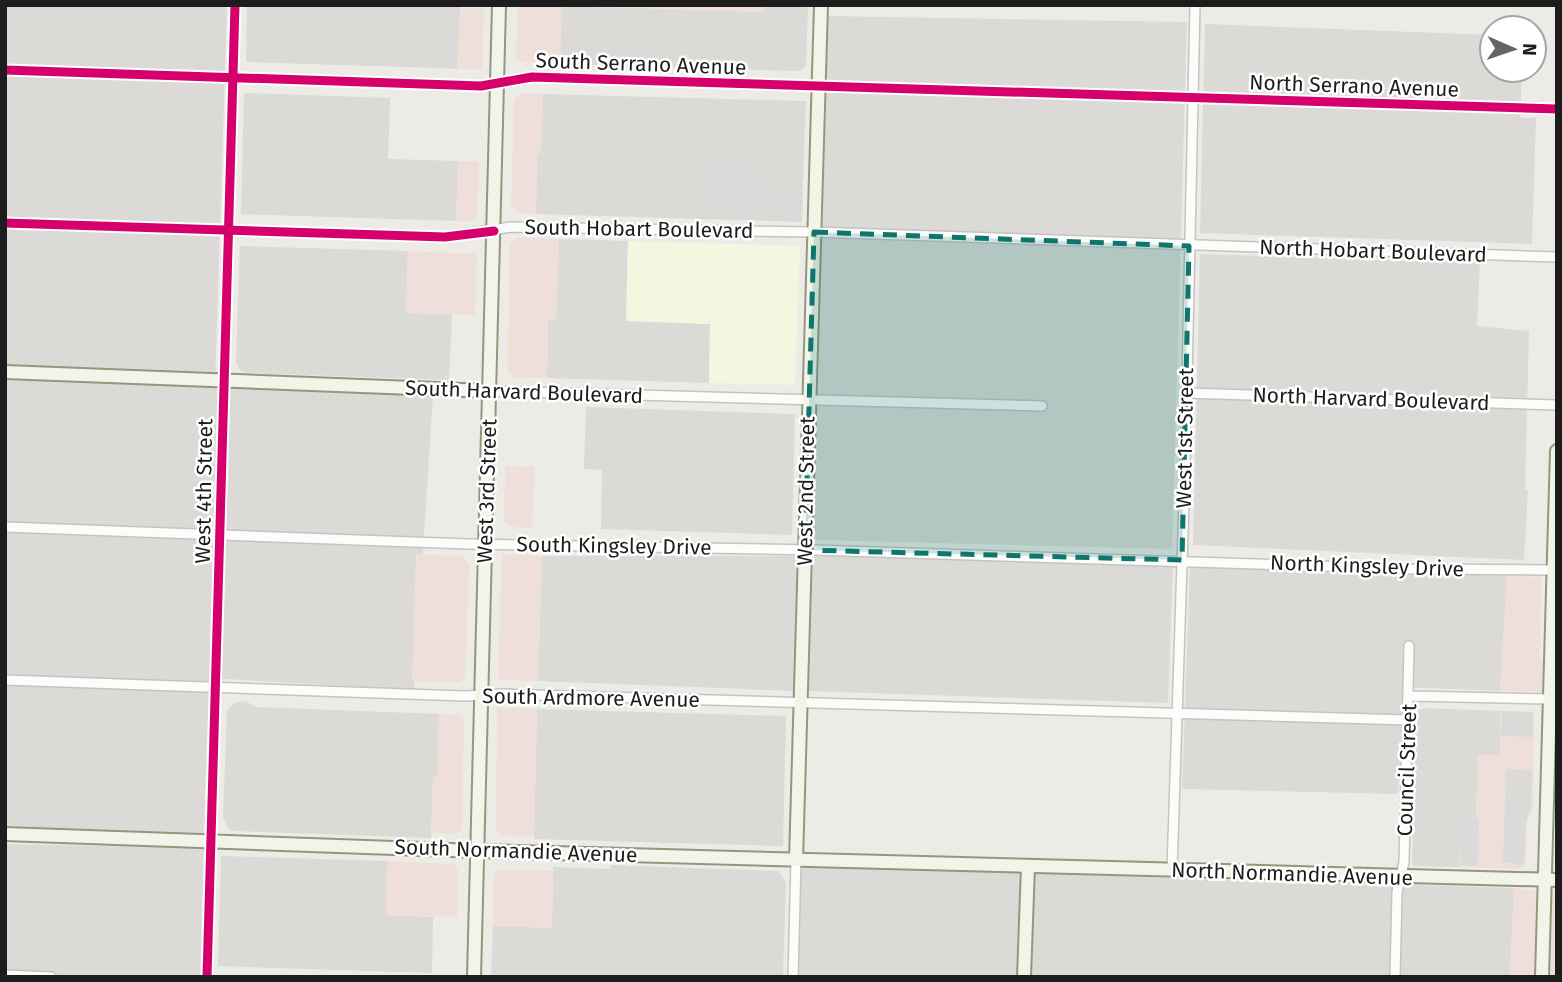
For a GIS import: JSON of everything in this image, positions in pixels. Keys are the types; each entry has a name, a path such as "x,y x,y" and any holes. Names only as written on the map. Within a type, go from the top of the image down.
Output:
{"main road":[{"name":"West 3rd Street","path":"474,977 499,5"},
{"name":"West 2nd Street","path":"796,860 821,5"},
{"name":"South Harvard Boulevard","path":"5,372 489,391"},
{"path":"1542,977 1551,881 1550,699 1554,650 1553,570 1557,451"},
{"name":"South Normandie Avenue","path":"5,834 478,851 1028,866"},
{"path":"1024,977 1028,866"},
{"name":"North Normandie Avenue","path":"1028,866 1551,881"}],"street":[{"name":"West 4th Street","path":"207,977 235,5"},
{"name":"West 1st Street","path":"1172,870 1195,5"},
{"name":"South Serrano Avenue","path":"5,70 468,85 532,78 1193,99"},
{"name":"North Serrano Avenue","path":"1193,99 1557,109"},
{"name":"South Hobart Boulevard","path":"5,223 229,228 445,237 511,227 814,232 1189,246"},
{"name":"North Hobart Boulevard","path":"1189,246 1557,257"},
{"name":"South Harvard Boulevard","path":"489,391 1042,406"},
{"name":"North Harvard Boulevard","path":"1186,393 1557,405"},
{"name":"South Kingsley Drive","path":"5,527 221,536 1182,560"},
{"name":"North Kingsley Drive","path":"1182,560 1411,569 1553,570"},
{"name":"Council Street","path":"1395,977 1397,892 1404,862 1409,646"},
{"name":"South Ardmore Avenue","path":"5,680 1408,720"},
{"path":"1409,696 1550,699"},
{"name":"West 2nd Street","path":"793,977 796,860"},
{"path":"5,975 51,977"}],"highlighted area":[{"path":"814,232 1189,246 1182,560 805,550"}],"shaded area":[{"path":"5,5 227,5 215,385 433,395 414,690 209,678 204,835 5,826"},
{"path":"247,5 460,5 460,8 439,8 437,68 246,62"},
{"path":"518,5 763,5 763,12 562,6 560,64 523,62 518,59"},
{"path":"561,5 762,12 763,5 808,5 806,65 796,71 560,64"},
{"path":"439,8 460,8 457,69 437,68"},
{"path":"460,8 484,9 482,69 457,69"},
{"path":"828,16 1187,22 1172,549 818,540 814,536"},
{"path":"1205,24 1478,34 1478,84 1521,84 1520,118 1536,118 1532,244 1200,233"},
{"path":"244,93 390,98 388,159 458,161 456,221 241,214"},
{"path":"520,93 543,94 541,153 537,154 536,214 517,213 511,205 514,100"},
{"path":"543,94 806,101 803,182 759,181 759,161 703,159 701,219 536,214 537,153 541,153"},
{"path":"702,159 759,160 759,181 803,182 802,222 701,219"},
{"path":"458,161 479,161 477,216 471,221 456,221"},
{"path":"520,237 559,239 556,320 548,320 547,378 513,377 508,371 510,245"},
{"path":"559,239 628,241 626,321 710,324 709,383 547,378 548,319 556,319"},
{"path":"628,241 800,246 795,385 709,383 710,324 626,321"},
{"path":"240,246 408,251 406,313 452,314 449,380 247,373 240,370 236,363"},
{"path":"408,251 477,254 475,315 406,313"},
{"path":"1200,254 1480,263 1477,326 1529,331 1525,489 1528,490 1524,560 1193,545"},
{"path":"586,407 795,414 792,535 601,529 602,470 584,469"},
{"path":"505,466 535,467 532,528 512,527 504,522"},
{"path":"416,554 462,556 469,565 465,676 460,682 412,681"},
{"path":"502,554 542,556 538,681 501,680 498,676"},
{"path":"813,555 1173,565 1168,703 809,691"},
{"path":"542,556 798,556 794,691 538,681"},
{"path":"1190,566 1507,576 1500,691 1403,687 1398,794 1182,789"},
{"path":"1507,576 1541,577 1540,659 1557,659 1557,692 1500,691"},
{"path":"245,701 257,707 439,714 431,838 229,829 223,817 227,711 234,703"},
{"path":"497,708 537,709 534,836 501,835 496,830"},
{"path":"1425,708 1501,711 1500,756 1478,756 1476,818 1461,818 1459,867 1412,866 1417,716 1418,711"},
{"path":"537,709 786,716 783,846 534,839"},
{"path":"1501,711 1534,712 1533,807 1527,823 1526,862 1524,867 1518,869 1459,867 1461,818 1476,818 1478,755 1500,755"},
{"path":"1502,711 1533,712 1533,737 1501,736"},
{"path":"439,714 460,715 464,721 462,830 454,834 432,833 433,776 437,776"},
{"path":"1506,769 1532,770 1531,809 1526,821 1524,865 1503,862"},
{"path":"1557,802 1557,977 1510,977 1514,888 1555,893"},
{"path":"1460,817 1479,818 1478,863 1473,866 1460,865"},
{"path":"5,844 204,848 200,977 5,977"},
{"path":"221,856 387,861 386,915 433,917 432,973 218,966"},
{"path":"387,861 454,864 458,871 457,917 386,915"},
{"path":"611,865 779,871 786,883 783,977 491,977 493,926 552,928 553,867 610,869"},
{"path":"799,866 1514,888 1510,977 796,977"},
{"path":"496,871 553,871 552,928 493,926 494,875"}],"cycle path":[{"path":"207,977 235,5"},
{"path":"5,70 481,86 532,77 1557,109"},
{"path":"5,223 445,237 494,231"}]}
